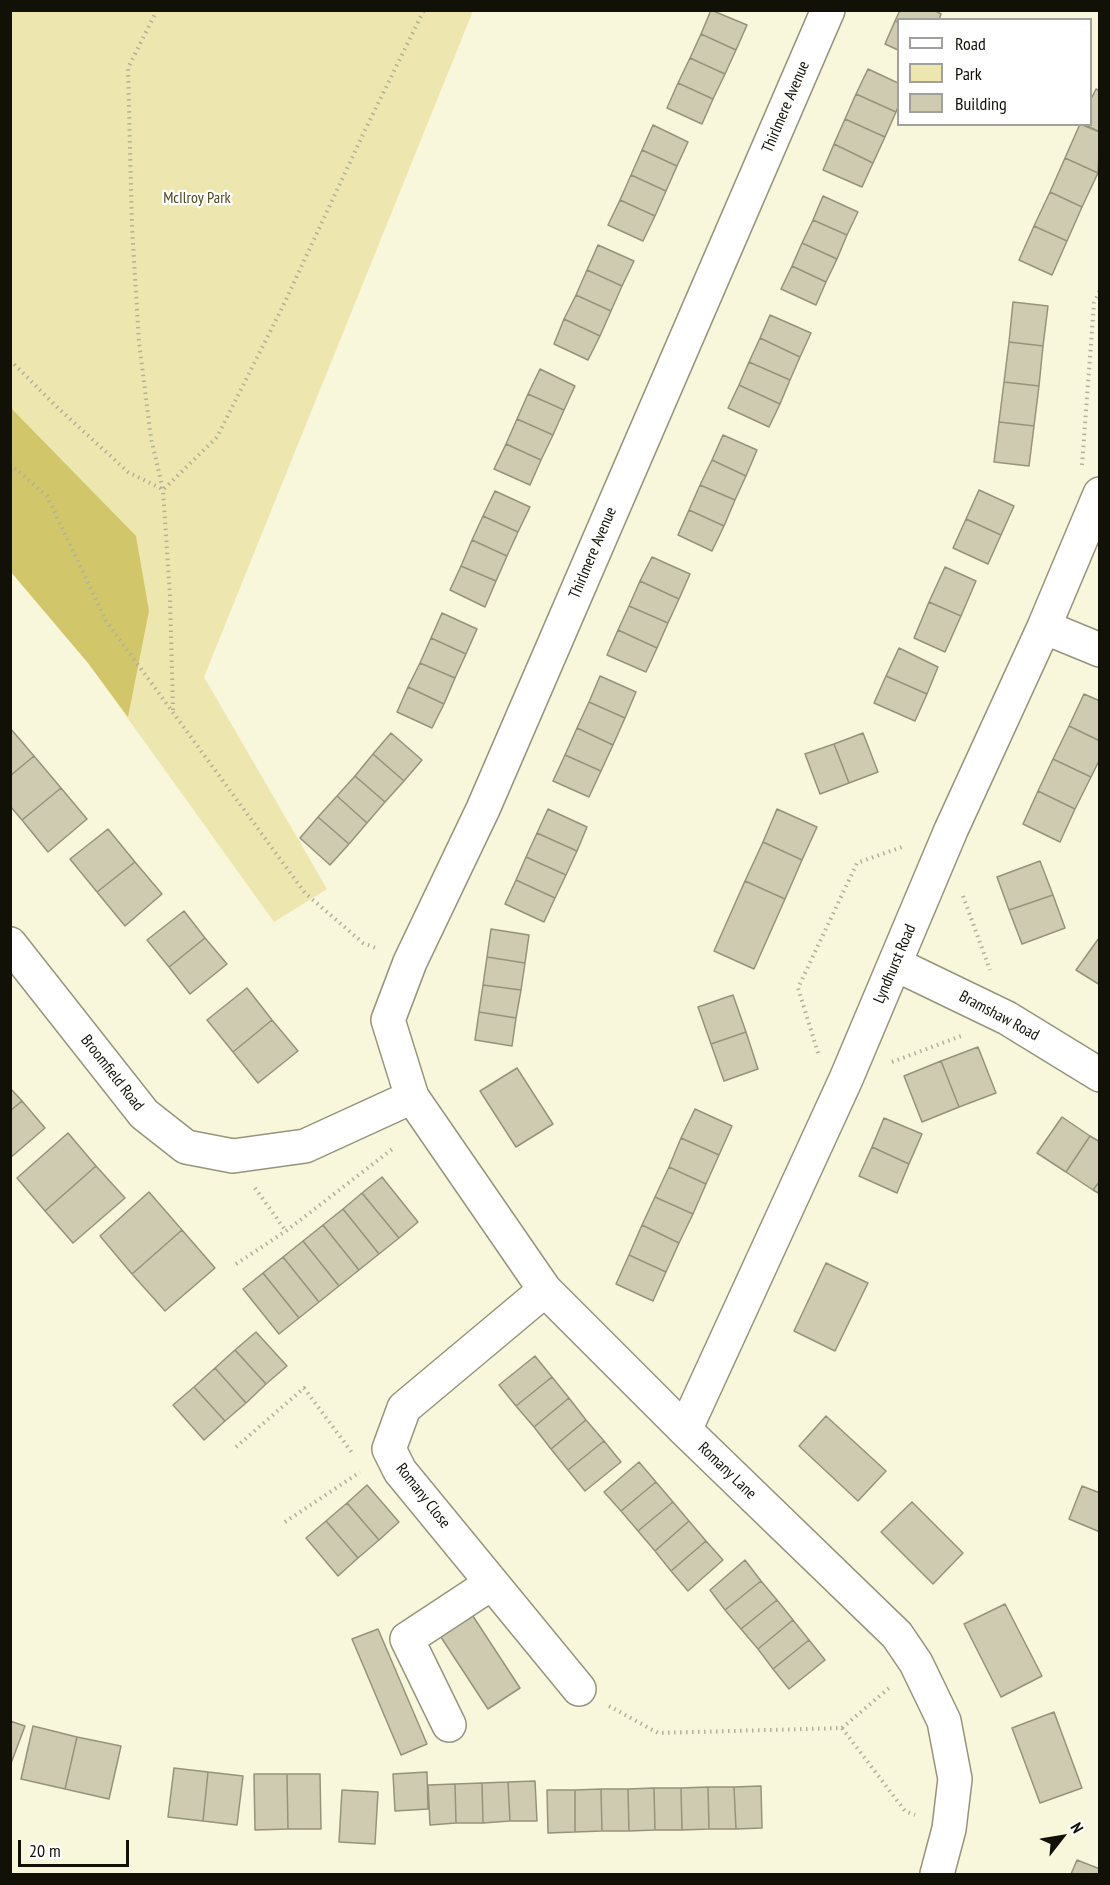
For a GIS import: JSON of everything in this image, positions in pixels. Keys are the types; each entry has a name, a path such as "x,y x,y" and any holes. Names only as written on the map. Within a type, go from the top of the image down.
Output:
{"street":[{"name":"Thirlmere Avenue","path":"420,1109 388,1020 410,962 483,809 828,10"},
{"name":"Lyndhurst Road","path":"685,1430 834,1106 951,830 1044,627 1090,485"},
{"path":"1044,627 1100,650"},
{"name":"Broomfield Road","path":"10,944 144,1114 186,1147 233,1156 305,1146 420,1109"},
{"name":"Bramshaw Road","path":"895,964 1007,1018 1100,1075"},
{"name":"Romany Lane","path":"420,1109 545,1290 685,1430 897,1635 916,1663 944,1721 955,1779 949,1829 938,1875"},
{"name":"Romany Close","path":"545,1290 404,1408 377,1459 400,1471 579,1689"},
{"path":"449,1725 407,1639 492,1582"}],"path":[{"path":"157,10 128,68 132,227 139,342 151,438 163,490 170,596 173,710"},
{"path":"163,490 217,437 282,308 424,10"},
{"path":"1090,485 1094,303 1100,290"},
{"path":"10,360 128,472 163,490"},
{"path":"10,464 47,496 106,621 306,893 363,943 410,962"},
{"path":"834,1106 798,988 857,863 951,830"},
{"path":"236,1264 286,1231 420,1109"},
{"path":"233,1156 286,1231"},
{"path":"236,1447 304,1388 377,1459 285,1522"},
{"path":"579,1689 658,1733 842,1728 896,1682"},
{"path":"842,1728 905,1811"}],"green space":[{"name":"McIlroy Park","path":"10,11 473,11 204,677 327,889 274,922 88,663 11,572"}],"shaded area":[{"path":"10,407 136,536 149,611 128,717 88,663 11,572"}],"building":[{"path":"711,10 747,25 736,50 701,34"},
{"path":"900,10 934,10 941,14 940,18 897,18 897,22 895,21"},
{"path":"895,21 897,22 897,50 885,44"},
{"path":"701,34 736,50 725,74 690,58"},
{"path":"690,58 725,74 713,99 678,83"},
{"path":"868,69 897,83 896,112 856,94"},
{"path":"678,83 713,99 702,124 667,108"},
{"path":"1096,89 1100,91 1100,132 1087,126 1092,126 1092,97"},
{"path":"856,94 896,112 885,137 845,119"},
{"path":"845,119 885,137 873,163 834,144"},
{"path":"653,125 688,142 677,166 642,150"},
{"path":"1079,126 1100,132 1098,173 1065,158"},
{"path":"834,144 873,163 862,187 823,170"},
{"path":"642,150 677,166 666,191 631,175"},
{"path":"1065,158 1098,173 1082,207 1050,192"},
{"path":"631,175 666,191 655,216 620,200"},
{"path":"1050,192 1082,207 1067,241 1034,226"},
{"path":"823,196 858,212 847,235 813,220"},
{"path":"620,200 655,216 643,241 608,225"},
{"path":"813,220 847,235 837,259 802,243"},
{"path":"1034,226 1067,241 1052,275 1019,260"},
{"path":"802,243 837,259 826,282 792,266"},
{"path":"598,245 634,261 622,286 587,270"},
{"path":"792,266 826,282 816,305 781,289"},
{"path":"587,270 622,286 611,311 576,295"},
{"path":"576,295 611,311 600,336 564,319"},
{"path":"1013,302 1048,306 1043,346 1009,342"},
{"path":"770,315 811,333 800,357 760,338"},
{"path":"564,319 600,336 588,360 554,344"},
{"path":"760,338 800,357 790,380 749,362"},
{"path":"1009,342 1043,346 1039,386 1004,382"},
{"path":"749,362 790,380 780,404 739,385"},
{"path":"540,369 575,386 564,410 528,394"},
{"path":"1004,382 1039,386 1034,426 999,422"},
{"path":"739,385 780,404 769,427 728,408"},
{"path":"528,394 564,410 553,435 517,419"},
{"path":"517,419 553,435 541,460 506,444"},
{"path":"999,422 1034,426 1029,466 994,462"},
{"path":"723,435 757,450 746,476 712,460"},
{"path":"506,444 541,460 530,485 494,469"},
{"path":"712,460 746,476 735,500 700,485"},
{"path":"700,485 735,500 724,526 689,510"},
{"path":"979,490 1014,506 1001,535 966,519"},
{"path":"495,491 530,507 518,532 483,516"},
{"path":"689,510 724,526 712,551 678,535"},
{"path":"483,516 518,532 507,556 472,540"},
{"path":"966,519 1001,535 988,564 953,548"},
{"path":"472,540 507,556 496,581 461,566"},
{"path":"652,557 690,574 679,599 640,581"},
{"path":"461,566 496,581 485,607 450,590"},
{"path":"945,567 976,581 961,616 929,602"},
{"path":"640,581 679,599 668,623 629,606"},
{"path":"929,602 961,616 945,652 914,638"},
{"path":"629,606 668,623 657,648 618,630"},
{"path":"442,613 477,629 466,654 431,638"},
{"path":"618,630 657,648 646,672 607,655"},
{"path":"431,638 466,654 455,678 420,663"},
{"path":"899,648 938,667 927,694 886,676"},
{"path":"420,663 455,678 444,704 408,687"},
{"path":"600,676 636,692 625,718 589,702"},
{"path":"886,676 927,694 915,721 874,703"},
{"path":"408,687 444,704 432,728 397,712"},
{"path":"1084,694 1100,701 1100,741 1069,726"},
{"path":"589,702 625,718 613,745 577,728"},
{"path":"1069,726 1100,741 1100,759 1091,777 1053,759"},
{"path":"10,728 34,756 10,776"},
{"path":"577,728 613,745 601,771 565,755"},
{"path":"391,733 422,760 404,781 373,754"},
{"path":"863,733 878,772 849,783 834,744"},
{"path":"834,744 849,783 820,794 805,754"},
{"path":"373,754 404,781 385,802 355,776"},
{"path":"565,755 601,771 589,797 553,781"},
{"path":"34,756 61,788 22,820 10,806 10,776"},
{"path":"1053,759 1091,777 1075,809 1038,791"},
{"path":"355,776 385,802 367,823 337,796"},
{"path":"61,788 87,819 48,852 22,820"},
{"path":"1038,791 1075,809 1060,842 1023,824"},
{"path":"337,796 367,823 349,844 318,817"},
{"path":"548,809 587,827 577,851 537,833"},
{"path":"777,809 817,827 802,860 763,842"},
{"path":"318,817 349,844 330,865 300,838"},
{"path":"108,829 135,862 97,892 70,859"},
{"path":"537,833 577,851 566,875 526,857"},
{"path":"763,842 802,860 785,899 745,881"},
{"path":"526,857 566,875 555,898 516,880"},
{"path":"1040,861 1053,895 1009,910 997,877"},
{"path":"135,862 162,894 125,926 97,892"},
{"path":"516,880 555,898 544,922 505,904"},
{"path":"745,881 785,899 754,969 714,951"},
{"path":"1053,895 1065,928 1022,944 1009,910"},
{"path":"184,911 205,938 169,967 147,940"},
{"path":"491,929 529,935 525,963 487,957"},
{"path":"205,938 227,964 190,994 169,967"},
{"path":"1100,938 1100,985 1076,970"},
{"path":"487,957 525,963 521,990 483,985"},
{"path":"483,985 521,990 516,1018 479,1012"},
{"path":"247,988 272,1020 233,1052 207,1020"},
{"path":"733,995 746,1032 711,1044 698,1007"},
{"path":"479,1012 516,1018 512,1046 475,1040"},
{"path":"272,1020 298,1051 258,1083 233,1052"},
{"path":"746,1032 758,1069 724,1081 711,1044"},
{"path":"978,1047 996,1093 959,1107 941,1061"},
{"path":"941,1061 959,1107 922,1122 904,1076"},
{"path":"517,1068 553,1124 516,1147 480,1091"},
{"path":"10,1088 22,1101 10,1111"},
{"path":"22,1101 45,1128 10,1158 10,1111"},
{"path":"695,1109 732,1126 719,1155 681,1138"},
{"path":"1062,1117 1090,1136 1066,1172 1037,1153"},
{"path":"884,1118 922,1134 909,1164 872,1147"},
{"path":"68,1133 96,1166 45,1211 17,1178"},
{"path":"1090,1136 1100,1142 1100,1181 1093,1190 1066,1172"},
{"path":"681,1138 719,1155 706,1184 669,1167"},
{"path":"872,1147 909,1164 897,1193 859,1176"},
{"path":"96,1166 125,1198 73,1243 45,1211"},
{"path":"669,1167 706,1184 693,1214 655,1197"},
{"path":"382,1177 418,1222 399,1238 362,1193"},
{"path":"1100,1181 1100,1194 1093,1190"},
{"path":"149,1192 182,1230 132,1274 100,1236"},
{"path":"362,1193 399,1238 379,1254 343,1209"},
{"path":"655,1197 693,1214 679,1243 642,1225"},
{"path":"343,1209 379,1254 359,1270 323,1225"},
{"path":"323,1225 359,1270 339,1286 303,1241"},
{"path":"642,1225 679,1243 666,1272 629,1255"},
{"path":"182,1230 215,1268 165,1311 132,1274"},
{"path":"303,1241 339,1286 319,1302 283,1257"},
{"path":"629,1255 666,1272 653,1301 616,1284"},
{"path":"283,1257 319,1302 299,1318 263,1273"},
{"path":"826,1263 868,1283 835,1351 794,1331"},
{"path":"263,1273 299,1318 279,1334 243,1289"},
{"path":"256,1332 287,1366 266,1384 235,1350"},
{"path":"235,1350 266,1384 246,1403 215,1368"},
{"path":"535,1356 552,1377 516,1406 499,1385"},
{"path":"215,1368 246,1403 225,1421 194,1387"},
{"path":"552,1377 569,1398 534,1427 516,1406"},
{"path":"194,1387 225,1421 204,1440 173,1405"},
{"path":"569,1398 586,1420 551,1449 534,1427"},
{"path":"826,1416 886,1471 858,1501 799,1446"},
{"path":"586,1420 604,1441 568,1470 551,1449"},
{"path":"604,1441 621,1462 585,1491 568,1470"},
{"path":"639,1462 656,1482 621,1511 604,1492"},
{"path":"656,1482 673,1502 638,1531 621,1511"},
{"path":"367,1485 399,1522 379,1540 347,1503"},
{"path":"1082,1486 1100,1493 1100,1532 1069,1519"},
{"path":"673,1502 689,1521 655,1551 638,1531"},
{"path":"912,1502 963,1553 933,1584 881,1532"},
{"path":"347,1503 379,1540 358,1558 326,1521"},
{"path":"326,1521 358,1558 338,1576 306,1538"},
{"path":"689,1521 706,1541 671,1571 655,1551"},
{"path":"706,1541 723,1560 688,1591 671,1571"},
{"path":"745,1560 761,1581 725,1610 710,1590"},
{"path":"761,1581 777,1600 741,1629 725,1610"},
{"path":"777,1600 793,1620 758,1649 741,1629"},
{"path":"1005,1604 1042,1676 1001,1697 964,1624"},
{"path":"467,1607 520,1688 488,1709 435,1628"},
{"path":"793,1620 809,1640 773,1669 758,1649"},
{"path":"378,1629 427,1744 401,1755 352,1639"},
{"path":"809,1640 825,1660 789,1689 773,1669"},
{"path":"1054,1712 1082,1788 1040,1803 1012,1728"},
{"path":"10,1721 25,1726 10,1766"},
{"path":"33,1726 77,1737 65,1789 21,1779"},
{"path":"77,1737 121,1746 109,1799 65,1789"},
{"path":"174,1768 208,1772 203,1821 168,1817"},
{"path":"208,1772 243,1776 237,1825 203,1821"},
{"path":"427,1772 428,1809 395,1811 393,1774"},
{"path":"254,1774 287,1774 288,1829 255,1830"},
{"path":"287,1774 320,1774 321,1829 288,1829"},
{"path":"535,1781 537,1821 510,1821 508,1782"},
{"path":"508,1782 510,1821 483,1823 482,1783"},
{"path":"482,1783 483,1823 456,1823 455,1784"},
{"path":"455,1784 456,1823 430,1825 428,1785"},
{"path":"761,1786 762,1828 736,1829 734,1787"},
{"path":"708,1787 709,1829 682,1830 681,1788"},
{"path":"708,1787 734,1787 736,1829 709,1829"},
{"path":"654,1788 655,1830 629,1831 628,1789"},
{"path":"654,1788 681,1788 682,1830 655,1830"},
{"path":"601,1789 602,1831 575,1832 575,1790"},
{"path":"601,1789 628,1789 629,1831 602,1831"},
{"path":"342,1790 378,1792 375,1844 339,1842"},
{"path":"547,1790 575,1790 575,1832 548,1833"},
{"path":"1077,1860 1100,1869 1100,1874 1071,1874"}]}
